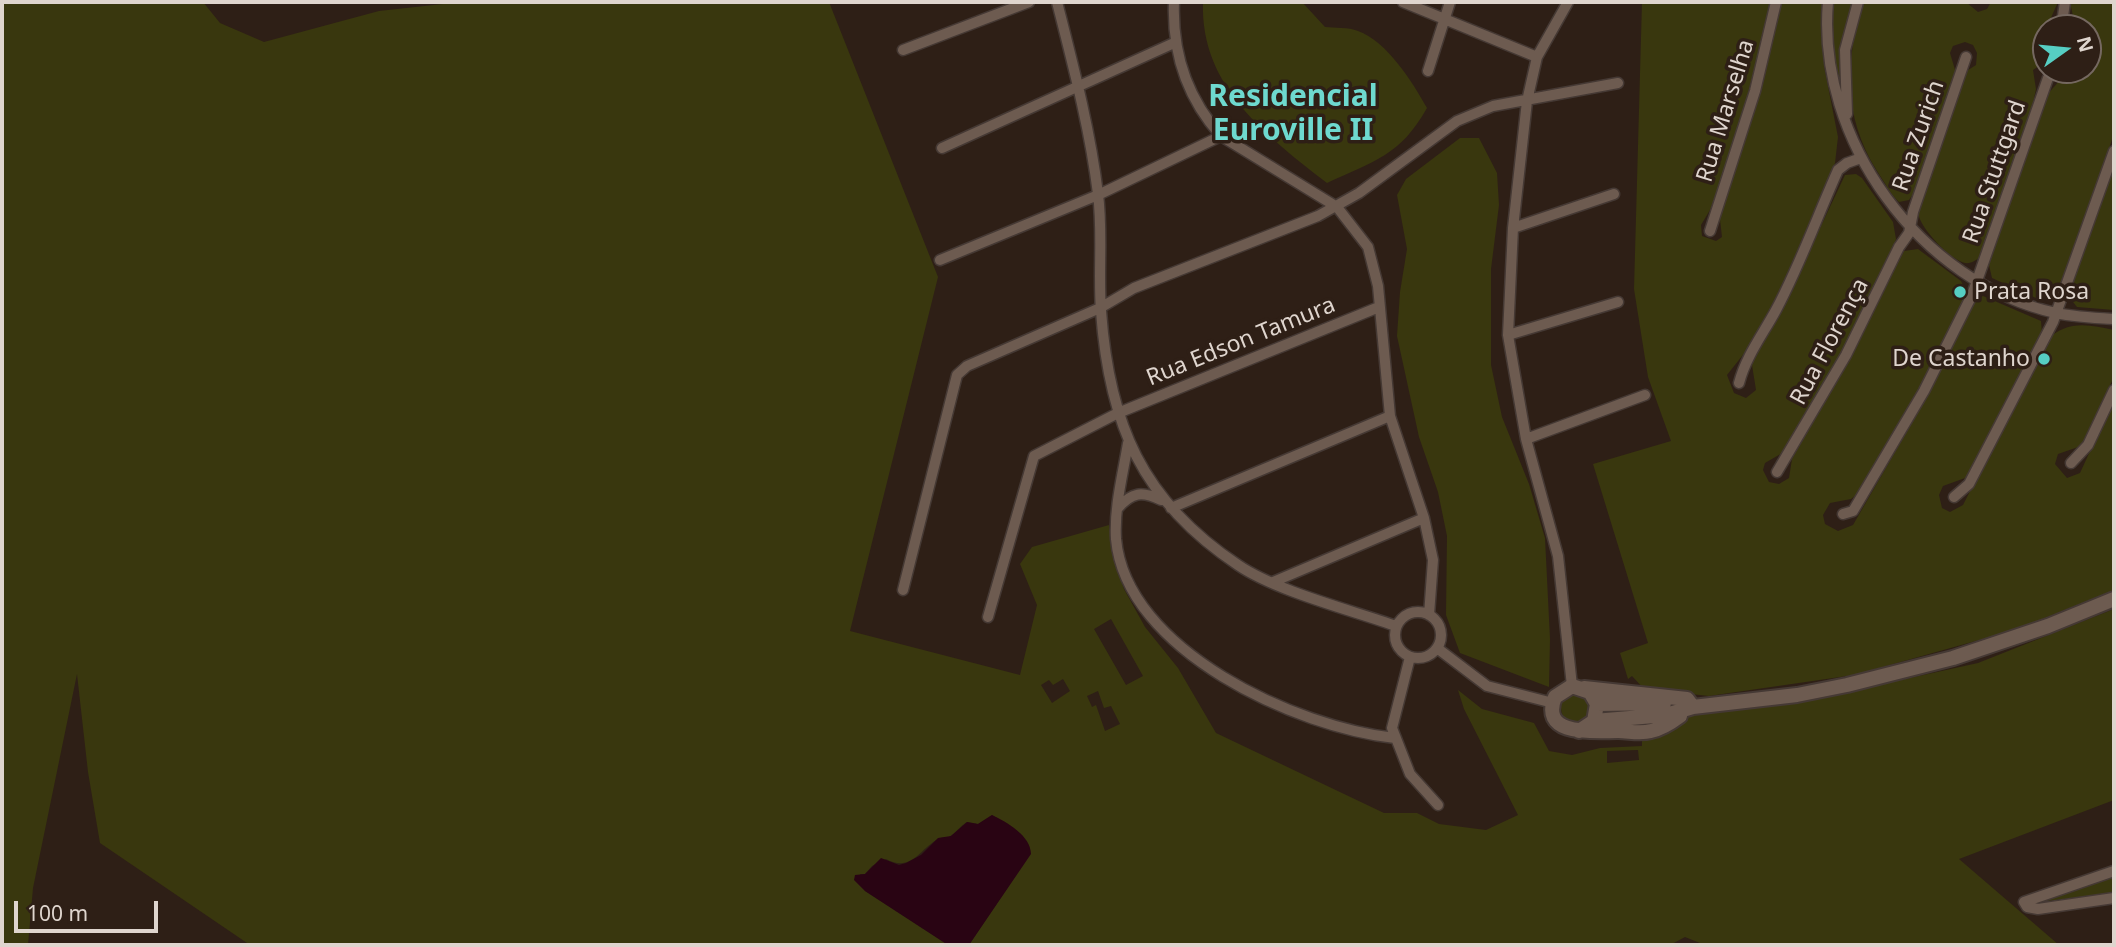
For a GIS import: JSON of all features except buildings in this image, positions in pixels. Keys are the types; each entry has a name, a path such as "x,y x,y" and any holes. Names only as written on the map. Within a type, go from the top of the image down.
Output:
{"street":[{"path":"903,50 1029,2"},
{"path":"1057,2 1080,88 1098,195 1100,308 1105,357 1128,443 1161,500"},
{"path":"1174,2 1174,43 1194,98 1221,136 1336,206 1368,247 1378,286 1390,416 1424,518 1433,560 1429,615"},
{"path":"1403,2 1537,57"},
{"path":"1428,71 1443,17 1450,2"},
{"path":"1568,2 1537,57 1527,101 1513,228 1508,335 1526,439 1558,556 1578,687 1612,731"},
{"name":"Rua Marselha","path":"1710,231 1752,102 1776,2"},
{"path":"1828,2 1827,48 1832,81 1848,125 1861,158 1911,228 1977,279 2007,296 2056,313 2114,319"},
{"path":"1848,125 1845,50 1858,2"},
{"path":"942,148 1080,88 1174,43"},
{"name":"Rua Zurich","path":"1911,228 1913,212 1966,57"},
{"path":"902,590 957,375 967,366 1100,308 1134,288 1336,206 1457,121 1493,106 1618,83"},
{"name":"Rua Stuttgard","path":"1843,514 1853,511 1889,454 1924,391 1977,279 2017,174 2046,84"},
{"path":"940,260 1098,195 1221,136"},
{"path":"1954,497 1969,485 2056,313 2114,151"},
{"path":"1739,383 1743,366 1776,309 1838,170 1861,158"},
{"path":"1513,228 1614,194"},
{"name":"Rua Florença","path":"1777,472 1846,355 1911,228"},
{"path":"1508,335 1618,302"},
{"name":"Rua Edson Tamura","path":"988,617 1034,456 1118,413 1379,307"},
{"path":"2071,463 2088,445 2114,390"},
{"path":"1526,439 1645,395"},
{"path":"1171,508 1390,416"},
{"path":"1128,443 1117,509 1116,540 1127,576 1140,601 1177,645 1238,685 1296,715 1369,735 1395,738"},
{"path":"1117,509 1128,496 1144,492 1161,500 1197,536 1240,567 1273,582 1396,626"},
{"path":"1273,582 1424,518"},
{"path":"1579,731 1597,714 1669,714 1693,707 1822,691 1918,668 2024,635 2114,599"},
{"path":"1413,612 1429,615 1439,626 1441,634 1437,648 1428,656 1410,657 1399,648 1396,626 1413,612"},
{"path":"1437,648 1487,686 1553,704"},
{"path":"1410,657 1392,728 1410,774 1437,805"},
{"path":"1578,687 1687,699 1693,707 1669,714 1642,733 1579,731 1559,724 1553,704 1560,692 1578,687"},
{"path":"2114,871 2024,902 2028,907 2038,909 2114,898"}],"shaded area":[{"path":"2,2 203,2 220,23 264,42 379,11 461,2 829,2 938,277 850,631 1020,675 1037,605 1020,564 1032,547 1109,525 1115,562 1124,589 1145,627 1178,668 1216,733 1384,813 1417,813 1439,824 1486,830 1518,815 1464,709 1458,690 1482,709 1534,723 1549,751 1572,755 1600,748 1642,746 1642,740 1637,740 1637,737 1696,714 1805,701 1978,663 2114,609 2114,800 1959,859 2059,945 1705,945 1685,937 1670,945 969,945 1017,873 1021,834 992,815 978,824 967,822 949,837 938,839 909,861 895,863 886,859 872,866 865,874 860,874 865,891 948,945 250,945 100,843 88,772 77,674 33,888 28,945 2,945","holes":["1111,619 1143,676 1126,685 1094,629","1063,679 1070,691 1052,703 1041,685 1049,680 1053,685","1098,691 1104,708 1111,706 1120,724 1105,731 1096,705 1092,707 1087,696","1638,750 1639,760 1607,763 1607,751"]},
{"path":"1203,2 1302,2 1325,27 1354,30 1379,44 1407,75 1427,108 1407,137 1396,147 1372,162 1327,183 1261,127 1241,107 1225,84 1213,60 1205,32"},
{"path":"1642,2 1771,2 1736,141 1710,210 1701,225 1702,236 1716,241 1722,237 1719,211 1751,122 1781,2 1823,2 1824,66 1838,137 1835,163 1778,296 1746,351 1727,375 1734,393 1746,398 1756,390 1752,365 1754,355 1788,296 1845,175 1856,174 1862,178 1893,222 1896,239 1893,249 1854,333 1784,452 1765,463 1763,470 1769,482 1779,484 1789,478 1792,459 1862,335 1904,251 1918,249 1961,281 1966,291 1964,299 1923,383 1861,491 1851,499 1830,503 1823,515 1825,524 1838,531 1853,525 1921,407 1973,301 1983,296 2041,321 2042,334 1973,470 1965,478 1943,486 1939,495 1942,508 1950,512 1963,505 2046,341 2061,330 2078,325 2114,330 2114,377 2081,446 2058,454 2055,464 2067,478 2080,473 2114,399 2114,590 2015,630 1854,675 1709,696 1644,689 1632,676 1628,679 1620,653 1648,643 1593,464 1671,441 1648,377 1634,289"},
{"path":"1831,2 1852,2 1840,51 1841,95 1836,85"},
{"path":"1862,2 1966,2 1978,12 1987,9 1991,2 2058,2 2053,14 2032,14 2032,84 2035,84 2036,89 2028,127 1981,257 1973,262 1959,261 1944,250 1924,227 1918,213 1965,72 1976,65 1977,53 1973,45 1965,42 1953,46 1950,53 1956,73 1916,190 1909,200 1899,202 1866,150 1853,109 1850,68"},
{"path":"2070,2 2114,2 2114,133 2086,222 2061,289 2056,296 2038,299 1992,278 1989,265 2046,96 2056,84 2102,84 2102,14 2073,14"},
{"path":"1460,138 1479,138 1497,173 1499,205 1491,269 1491,365 1502,417 1529,484 1545,538 1550,639 1549,687 1460,653 1446,615 1447,536 1438,492 1419,437 1397,336 1407,249 1397,195 1406,179"},
{"path":"2114,166 2114,310 2077,307 2069,297 2070,290"},
{"path":"1576,693 1587,697 1591,708 1587,719 1576,723 1565,719 1561,708 1565,697"},
{"path":"992,815 1023,836 1031,854 969,945 948,945 865,891 854,880 855,875 865,874 881,858 899,865 906,863 921,855 938,838 951,836 967,822 978,824"},
{"path":"2114,876 2114,893 2039,902"}],"place":[{"name":"Prata Rosa","path":"1960,292"},
{"name":"De Castanho","path":"2044,359"}],"district":[{"name":"Residencial Euroville II","path":"1293,114"}]}
